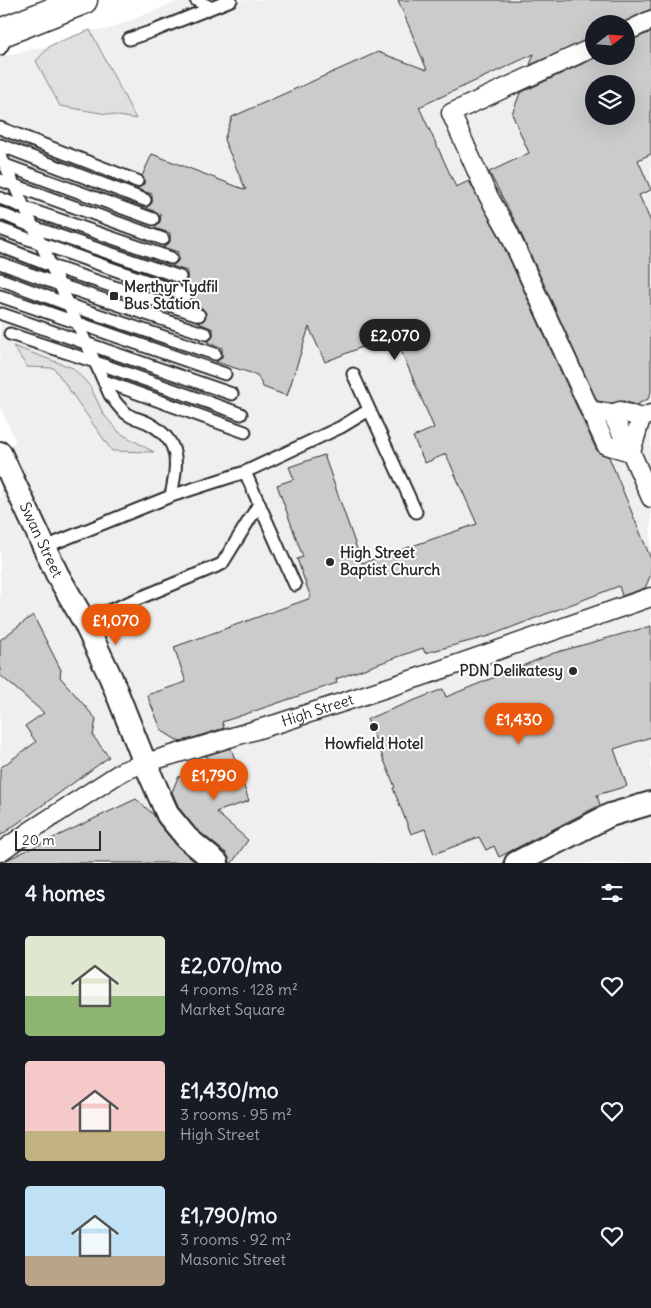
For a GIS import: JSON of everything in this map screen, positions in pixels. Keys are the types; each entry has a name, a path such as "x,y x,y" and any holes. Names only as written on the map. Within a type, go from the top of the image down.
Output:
{"main road":[{"path":"4,36 83,0"}],"street":[{"path":"635,28 651,20"},
{"path":"585,51 451,113 486,192 508,231 606,445 631,452"},
{"path":"590,410 612,414 620,411 646,416 631,452"},
{"path":"612,414 651,498"},
{"name":"Swan Street","path":"0,453 57,574 84,621 111,678 168,815 187,838 217,863"},
{"name":"High Street","path":"0,852 123,771 423,676 651,597"},
{"path":"516,863 610,815 651,803"}],"lane":[{"path":"196,0 210,7"},
{"path":"130,38 156,30 231,0"},
{"path":"0,128 137,181"},
{"path":"0,145 144,200"},
{"path":"0,154 86,344 119,408 166,434 175,451 176,469 172,496"},
{"path":"5,166 153,219"},
{"path":"0,180 163,239"},
{"path":"0,198 171,258"},
{"path":"0,213 33,227 180,277"},
{"path":"0,229 186,295"},
{"path":"0,246 51,266 198,315"},
{"path":"0,263 206,334"},
{"path":"0,280 215,354"},
{"path":"0,296 225,374"},
{"path":"2,314 232,394"},
{"path":"10,334 241,414"},
{"path":"353,374 416,512"},
{"path":"104,381 245,432"},
{"path":"45,547 172,496 245,472 341,427 369,410"},
{"path":"245,472 295,585"},
{"path":"84,621 222,564 260,504"}],"shaded area":[{"path":"181,0 651,0 651,863 0,863 0,449 16,442 0,407 0,57 51,45 90,30 106,30"},
{"path":"90,30 136,119 60,106 36,61 51,45"},
{"path":"13,346 73,368 90,386 104,415 120,433 154,452 112,451 54,368 27,367"}],"building":[{"path":"398,0 651,0 651,9 635,17 635,15 585,15 585,41 530,65 534,54 419,107 456,187 469,181 499,236 596,449 599,453 609,457 651,559 651,574 645,588 622,596 619,586 489,636 425,653 423,648 336,679 337,683 222,722 224,728 180,742 162,731 147,695 186,682 174,647 311,598 297,559 303,557 277,485 294,479 289,467 324,455 362,563 477,524 446,454 425,463 413,437 434,428 394,334 325,362 309,327 287,396 263,387 257,375 216,362 222,357 222,348 207,342 213,337 213,329 199,323 204,320 206,313 202,308 190,304 196,290 181,285 187,280 187,271 172,266 178,261 178,252 163,247 170,242 170,233 154,228 160,222 161,214 146,208 152,203 152,194 137,189 144,184 142,176 152,154 246,190 224,140 232,117 378,52 427,70"},
{"path":"651,32 651,154 638,160 651,190 639,195 651,222 651,392 648,399 636,405 623,401 611,403 597,401 518,227 489,172 529,153 512,114 520,93 585,63 585,65 635,65 635,38"},
{"path":"33,615 61,670 60,677 96,719 93,736 109,757 0,836 0,768 36,742 25,726 44,713 0,675 0,640"},
{"path":"651,626 651,737 614,749 627,786 597,795 600,805 499,857 494,846 486,850 479,837 434,854 425,829 411,834 393,788 395,787 367,719 443,689 446,697 554,653"},
{"path":"231,748 249,801 216,812 248,840 232,863 230,863 226,853 196,829 179,808 172,792 178,777 220,765 205,756"},
{"path":"136,799 154,815 158,823 177,846 196,863 0,863"}],"place":[{"name":"Merthyr Tydfil Bus Station","path":"114,296"},
{"name":"High Street Baptist Church","path":"330,562"},
{"name":"PDN Delikatesy","path":"573,671"},
{"name":"Howfield Hotel","path":"374,727"}]}
